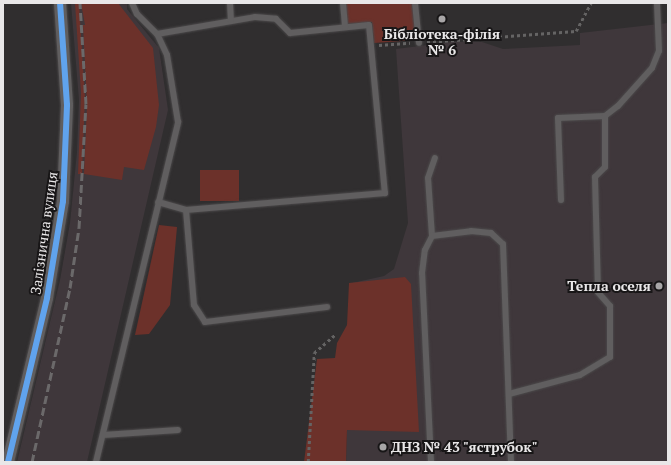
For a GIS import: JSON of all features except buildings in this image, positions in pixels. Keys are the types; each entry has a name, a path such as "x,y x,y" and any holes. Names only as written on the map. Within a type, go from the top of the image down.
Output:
{"street":[{"name":"Залізнична вулиця","path":"8,462 47,298 63,200 67,105 60,3"}],"lane":[{"path":"96,462 178,122 167,55 157,34 137,14 132,3"},
{"path":"230,3 231,21"},
{"path":"343,3 345,27"},
{"path":"415,3 419,43"},
{"path":"561,200 558,118 605,116 618,106 652,68 659,51 657,3"},
{"path":"157,34 255,17 276,19 290,33 369,25 385,193 186,210 158,202"},
{"path":"509,394 580,375 610,357 610,306 598,292 595,177 605,167 605,116"},
{"path":"431,462 422,273 425,250 432,236 428,178 435,158"},
{"path":"186,210 194,305 205,322 327,307"},
{"path":"432,236 470,231 491,233 503,244 511,462"},
{"path":"103,435 178,430"}],"path":[{"path":"371,46 576,31 591,3"},
{"path":"308,462 314,353 336,334"}],"shaded area":[{"path":"71,3 127,3 127,9 159,48 168,110 87,462 17,462 60,280 70,223 77,152 79,100"},
{"path":"75,3 79,3 85,98 82,174 78,174 81,93"},
{"path":"81,3 118,3 153,48 159,105 156,127 144,170 124,167 122,180 84,174 87,104 83,25 85,25"},
{"path":"345,3 412,3 416,40 374,43 372,22 347,24"},
{"path":"668,23 668,462 346,462 352,283 384,276 394,269 408,223 396,49 452,42 482,42 503,49 580,45 580,33"},
{"path":"200,170 239,170 239,201 200,201"},
{"path":"159,225 177,227 170,305 149,334 135,335"},
{"path":"405,277 411,284 419,432 347,430 346,462 304,462 317,359 335,358 337,343 347,325 349,283"}],"railway":[{"path":"32,462 70,288 79,228 86,104 80,3"}],"cycle path":[{"path":"8,462 47,298 63,201 67,105 60,3"}],"place":[{"name":"Бібліотека-філія № 6","path":"442,19"},
{"name":"Тепла оселя","path":"659,286"},
{"name":"ДНЗ № 43 \"яструбок\"","path":"383,447"}]}
